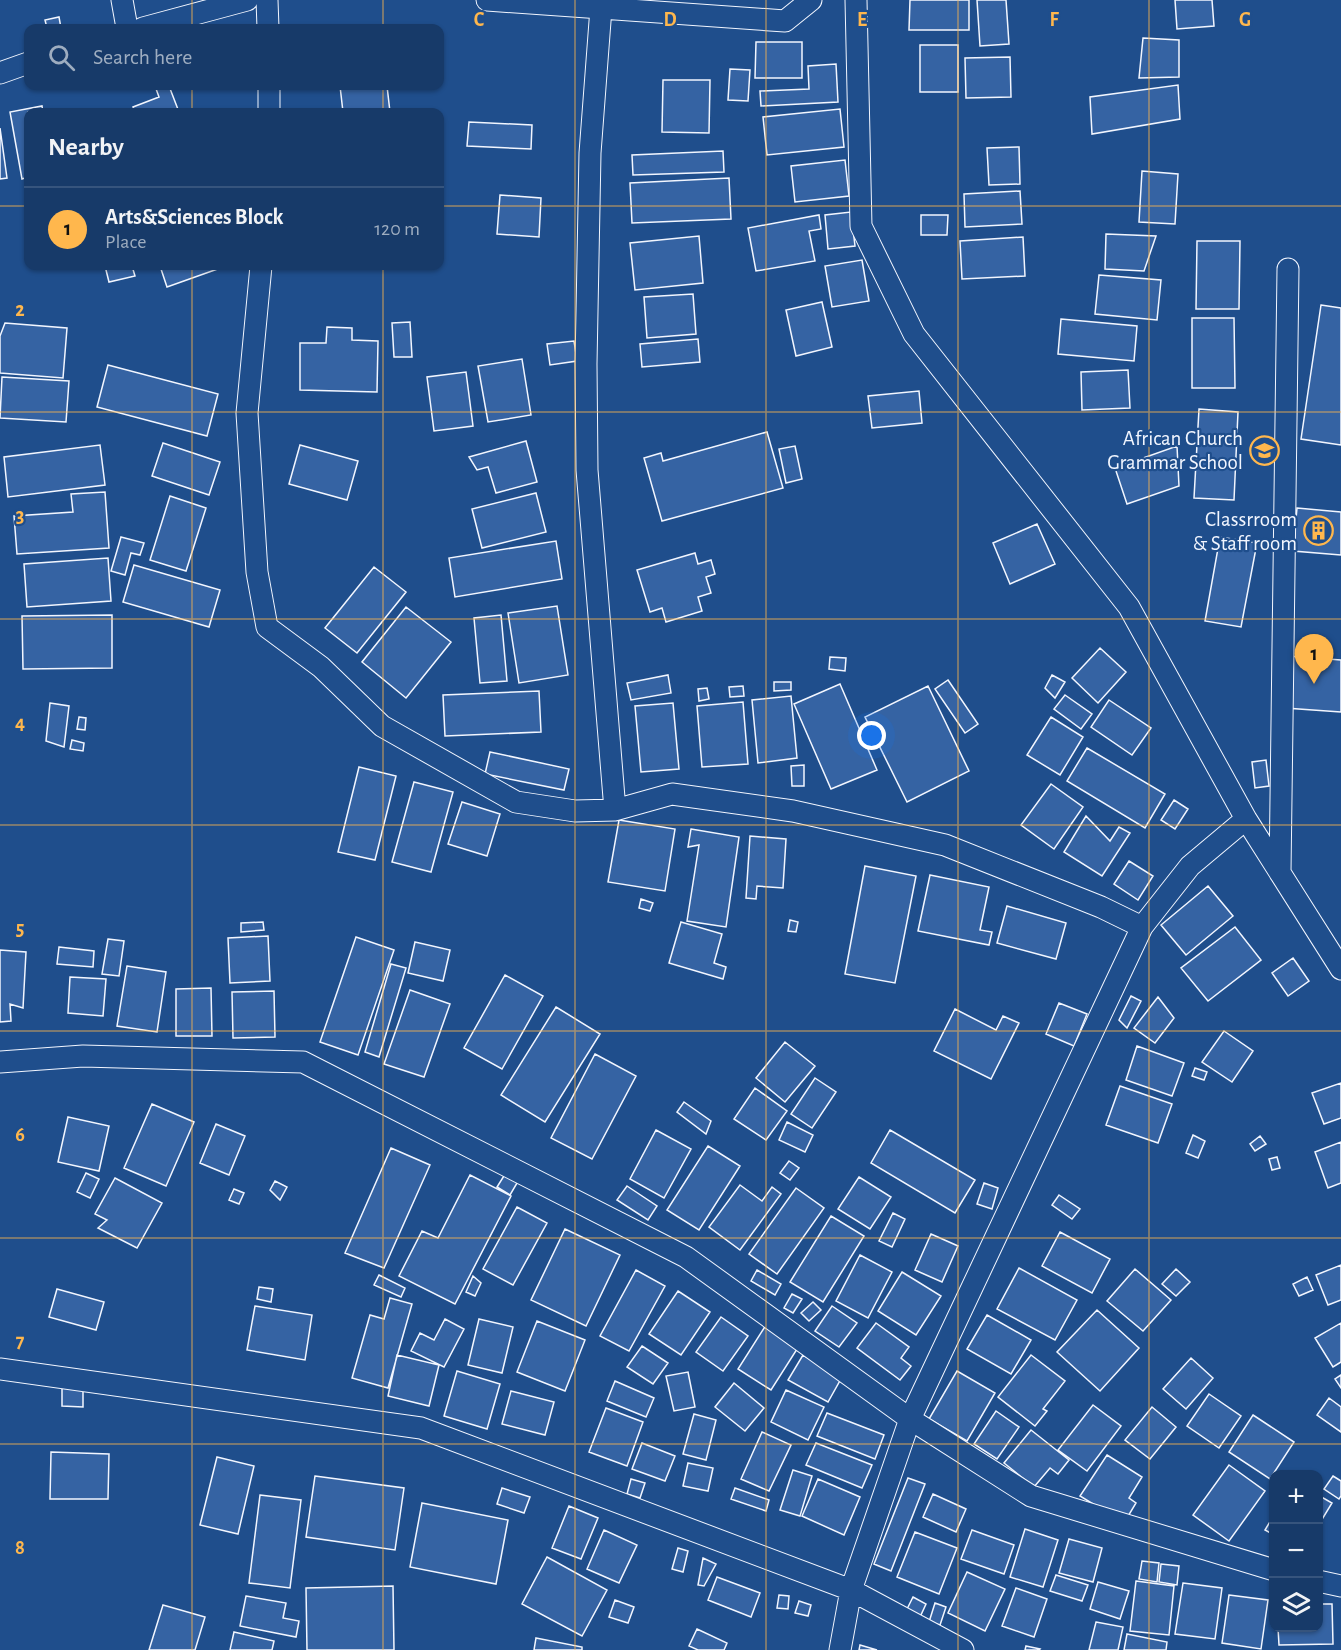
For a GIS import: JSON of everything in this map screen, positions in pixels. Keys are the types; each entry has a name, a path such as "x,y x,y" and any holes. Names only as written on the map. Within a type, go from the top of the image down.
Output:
{"street":[{"path":"122,0 126,24"},
{"path":"158,24 247,0"},
{"path":"267,0 268,24"},
{"path":"487,0 601,8 667,6 785,21 811,0"},
{"path":"856,0 861,226 914,334 1129,607 1246,819 1341,969"},
{"path":"601,8 590,153 586,364 587,470 615,810"},
{"path":"0,73 24,64"},
{"path":"269,90 269,108"},
{"path":"1280,873 1288,269"},
{"path":"261,270 247,413 257,572 267,627 321,667 382,726 516,802 575,811 615,810 672,794 805,814 945,845 1101,907 1142,927"},
{"path":"840,1650 851,1590 910,1419 1142,927 1190,866 1246,819"},
{"path":"0,1062 83,1056 303,1062 686,1257 910,1419 1031,1496 1269,1568"},
{"path":"0,1369 421,1428 851,1590 963,1650"},
{"path":"1323,1582 1341,1586"}],"building":[{"path":"910,0 969,0 969,30 909,30"},
{"path":"977,0 1006,0 1009,44 980,46"},
{"path":"1175,0 1212,0 1214,26 1177,29"},
{"path":"59,17 60,24 46,24 45,20"},
{"path":"1143,38 1179,40 1179,77 1139,78"},
{"path":"756,42 802,42 802,78 755,78"},
{"path":"920,45 958,45 958,92 920,92"},
{"path":"1010,57 1011,97 966,98 965,58"},
{"path":"836,64 838,102 761,106 760,91 809,89 808,66"},
{"path":"730,69 750,70 748,101 728,100"},
{"path":"663,80 710,80 709,133 662,132"},
{"path":"1178,85 1180,119 1092,134 1090,97"},
{"path":"156,90 171,90 177,108 133,108 133,107 159,97"},
{"path":"340,90 387,90 390,108 343,108"},
{"path":"24,109 24,178 22,179 10,112"},
{"path":"840,109 844,147 767,155 763,117"},
{"path":"469,122 532,125 531,149 467,146"},
{"path":"0,128 7,178 0,179"},
{"path":"1019,147 1020,184 989,185 987,148"},
{"path":"723,151 724,172 633,175 632,155"},
{"path":"845,160 849,196 795,202 791,166"},
{"path":"1142,171 1178,174 1175,224 1139,222"},
{"path":"729,178 731,219 632,223 630,183"},
{"path":"1020,191 1022,224 965,227 964,194"},
{"path":"500,195 541,198 539,237 497,234"},
{"path":"851,212 855,246 828,249 825,215"},
{"path":"819,215 821,229 809,231 815,261 756,271 748,228"},
{"path":"921,215 948,215 947,235 921,235"},
{"path":"1106,234 1156,236 1144,271 1105,269"},
{"path":"699,236 703,283 635,290 630,243"},
{"path":"1023,237 1025,276 962,279 960,241"},
{"path":"1197,241 1240,241 1239,309 1196,309"},
{"path":"862,260 869,301 832,307 825,266"},
{"path":"106,270 133,270 135,276 109,282"},
{"path":"161,270 215,270 167,287"},
{"path":"1099,275 1161,280 1157,320 1095,314"},
{"path":"693,294 696,334 647,338 644,297"},
{"path":"822,302 832,347 796,356 786,310"},
{"path":"1321,305 1341,308 1341,445 1301,439"},
{"path":"1192,318 1234,318 1235,388 1192,388"},
{"path":"1061,319 1137,326 1134,361 1058,354"},
{"path":"410,322 412,357 394,357 392,323"},
{"path":"5,323 67,328 63,378 0,373 0,336"},
{"path":"327,327 352,328 352,340 378,341 377,392 300,390 300,343 326,343"},
{"path":"698,339 700,362 642,367 640,344"},
{"path":"574,341 577,361 550,365 547,344"},
{"path":"522,359 531,415 488,422 478,366"},
{"path":"108,365 218,394 207,436 97,407"},
{"path":"1128,370 1130,408 1082,410 1081,372"},
{"path":"466,372 473,426 434,431 427,377"},
{"path":"2,377 69,381 66,422 0,418"},
{"path":"919,391 922,423 872,428 868,396"},
{"path":"1199,409 1238,412 1234,500 1194,498"},
{"path":"767,432 783,488 662,521 644,458 661,453 663,461"},
{"path":"526,441 537,482 496,493 488,467 477,470 469,457"},
{"path":"163,443 220,462 209,495 152,476"},
{"path":"100,445 105,485 8,497 4,457"},
{"path":"300,445 358,461 347,500 289,484"},
{"path":"795,446 802,479 786,483 779,449"},
{"path":"1177,446 1179,486 1127,504 1115,468"},
{"path":"105,492 109,548 17,554 14,516 73,512 71,494"},
{"path":"536,493 546,532 482,548 472,509"},
{"path":"170,496 206,508 186,571 150,560"},
{"name":"Classrroom & Staff room","path":"1297,508 1341,512 1341,555 1293,551"},
{"path":"1037,524 1055,564 1010,584 993,543"},
{"path":"121,537 144,543 140,555 131,553 125,575 111,571"},
{"path":"1220,537 1257,543 1241,627 1205,621"},
{"path":"556,541 562,579 455,597 449,558"},
{"path":"695,553 698,564 711,560 715,574 706,577 711,593 698,597 702,611 666,622 662,608 650,612 637,570"},
{"path":"108,558 111,601 27,607 24,564"},
{"path":"134,565 220,590 209,627 123,602"},
{"path":"374,567 406,592 357,653 325,628"},
{"path":"557,606 568,675 519,683 508,613"},
{"path":"406,607 451,642 406,698 362,662"},
{"path":"112,615 112,668 23,669 22,616"},
{"path":"501,615 507,681 480,683 474,618"},
{"path":"1100,648 1126,672 1098,703 1072,678"},
{"path":"1288,656 1341,660 1341,712 1285,708"},
{"path":"830,657 846,658 845,671 829,669"},
{"path":"668,675 671,693 631,700 627,683"},
{"path":"1052,675 1065,682 1055,698 1045,688"},
{"path":"948,680 978,724 965,733 935,689"},
{"path":"774,682 791,682 791,690 774,691"},
{"path":"840,684 877,770 831,789 794,704"},
{"path":"743,686 744,696 730,697 729,687"},
{"path":"928,686 969,771 907,802 865,717"},
{"path":"707,688 709,699 699,701 698,689"},
{"path":"539,691 541,732 445,736 443,695"},
{"path":"1065,695 1092,714 1081,729 1054,709"},
{"path":"791,696 797,758 758,763 752,700"},
{"path":"1109,700 1151,728 1132,755 1091,727"},
{"path":"743,702 748,764 702,767 697,706"},
{"path":"50,703 69,706 64,747 46,741"},
{"path":"673,703 679,769 641,772 635,706"},
{"path":"79,717 86,718 85,730 77,729"},
{"path":"1051,717 1083,737 1060,775 1027,755"},
{"path":"72,740 84,743 83,751 70,749"},
{"path":"1087,748 1165,794 1145,828 1067,781"},
{"path":"490,752 569,769 564,790 485,774"},
{"path":"1266,760 1269,786 1255,788 1252,762"},
{"path":"804,765 804,786 792,786 791,766"},
{"path":"359,767 396,776 375,860 338,852"},
{"path":"414,782 453,792 431,872 392,862"},
{"path":"1051,784 1083,807 1054,849 1021,825"},
{"path":"1174,800 1188,809 1175,829 1161,820"},
{"path":"462,802 500,814 487,856 448,844"},
{"path":"1086,816 1110,841 1119,827 1130,833 1102,876 1064,852"},
{"path":"619,820 675,829 665,891 608,882"},
{"path":"691,829 739,837 726,927 687,921 699,845 688,847"},
{"path":"750,836 786,839 783,888 757,886 756,899 746,898"},
{"path":"1129,861 1153,876 1138,900 1114,884"},
{"path":"865,866 916,876 895,983 845,974"},
{"path":"930,875 989,887 980,930 992,932 989,945 918,931"},
{"path":"1208,886 1233,916 1186,955 1161,925"},
{"path":"641,899 653,903 650,911 639,908"},
{"path":"1007,906 1066,923 1056,959 997,943"},
{"path":"790,920 798,922 796,932 788,931"},
{"path":"263,922 264,930 241,932 241,923"},
{"path":"681,922 722,934 714,963 726,967 723,979 669,963"},
{"path":"1235,927 1261,960 1208,1001 1181,968"},
{"path":"268,936 270,981 230,983 228,938"},
{"path":"356,937 394,950 358,1055 320,1042"},
{"path":"108,939 124,941 119,976 102,974"},
{"path":"415,942 450,950 443,981 408,973"},
{"path":"59,947 94,951 93,967 57,964"},
{"path":"0,950 26,952 23,1008 10,1004 11,1021 0,1022"},
{"path":"1293,958 1309,981 1288,996 1272,973"},
{"path":"391,964 406,968 379,1057 365,1052"},
{"path":"127,966 166,972 157,1032 117,1026"},
{"path":"505,975 543,996 502,1069 464,1048"},
{"path":"70,977 106,979 103,1016 68,1013"},
{"path":"211,988 212,1036 176,1036 176,989"},
{"path":"410,990 450,1004 424,1077 384,1064"},
{"path":"274,991 275,1037 233,1038 232,992"},
{"path":"1131,996 1141,1001 1127,1028 1119,1020"},
{"path":"1158,997 1174,1018 1155,1043 1134,1028"},
{"path":"1059,1003 1087,1014 1074,1046 1046,1034"},
{"path":"556,1007 600,1034 545,1122 501,1095"},
{"path":"955,1009 996,1030 1003,1016 1019,1023 991,1079 934,1051"},
{"path":"1224,1031 1253,1051 1232,1082 1202,1062"},
{"path":"785,1042 815,1066 785,1102 756,1078"},
{"path":"1137,1046 1184,1063 1172,1096 1126,1080"},
{"path":"595,1054 636,1076 592,1159 551,1138"},
{"path":"1195,1068 1207,1072 1204,1080 1192,1076"},
{"path":"815,1078 836,1092 812,1128 791,1114"},
{"path":"1341,1083 1341,1118 1324,1124 1312,1093"},
{"path":"1120,1086 1172,1104 1158,1143 1106,1125"},
{"path":"755,1088 787,1111 766,1140 734,1119"},
{"path":"684,1102 711,1121 706,1134 677,1112"},
{"path":"152,1104 194,1122 166,1186 124,1168"},
{"path":"68,1117 109,1126 99,1171 58,1162"},
{"path":"787,1122 813,1135 805,1152 779,1140"},
{"path":"216,1124 245,1136 229,1175 200,1163"},
{"path":"656,1130 691,1149 664,1198 630,1179"},
{"path":"890,1130 975,1180 955,1213 871,1163"},
{"path":"1193,1135 1205,1141 1198,1158 1186,1153"},
{"path":"1260,1136 1266,1144 1255,1151 1250,1144"},
{"path":"1341,1142 1341,1183 1328,1188 1315,1152"},
{"path":"708,1146 740,1166 699,1230 667,1210"},
{"path":"391,1148 430,1165 384,1268 345,1253"},
{"path":"1277,1157 1280,1168 1272,1170 1269,1159"},
{"path":"789,1161 799,1168 790,1180 780,1173"},
{"path":"507,1171 520,1178 510,1195 497,1187"},
{"path":"86,1173 99,1179 90,1198 77,1192"},
{"path":"470,1175 511,1196 455,1304 399,1276 422,1231 438,1238"},
{"path":"859,1177 891,1197 870,1229 838,1209"},
{"path":"115,1178 162,1203 137,1248 98,1228 107,1220 95,1214"},
{"path":"275,1181 287,1187 280,1200 270,1190"},
{"path":"984,1183 998,1188 992,1209 977,1204"},
{"path":"740,1185 762,1201 772,1187 781,1194 740,1250 709,1227"},
{"path":"627,1186 657,1206 648,1220 617,1200"},
{"path":"796,1188 824,1208 777,1274 749,1254"},
{"path":"234,1189 244,1193 239,1204 229,1200"},
{"path":"1059,1195 1080,1209 1072,1219 1052,1205"},
{"path":"517,1207 547,1223 513,1285 483,1269"},
{"path":"893,1213 905,1219 892,1247 879,1241"},
{"path":"831,1216 864,1236 823,1302 790,1282"},
{"path":"565,1229 620,1255 586,1326 531,1300"},
{"path":"1060,1232 1110,1259 1092,1293 1042,1266"},
{"path":"931,1234 958,1246 942,1282 915,1270"},
{"path":"860,1255 892,1272 868,1318 836,1301"},
{"path":"1341,1265 1341,1300 1328,1305 1316,1275"},
{"path":"1019,1268 1077,1300 1055,1340 997,1309"},
{"path":"1135,1269 1171,1300 1143,1331 1107,1301"},
{"path":"1176,1269 1190,1282 1176,1296 1162,1284"},
{"path":"636,1270 665,1286 629,1351 600,1336"},
{"path":"757,1270 781,1284 775,1295 751,1281"},
{"path":"902,1272 941,1296 916,1335 878,1311"},
{"path":"379,1275 405,1288 401,1297 374,1285"},
{"path":"473,1276 481,1283 475,1296 466,1292"},
{"path":"1307,1277 1313,1290 1299,1296 1293,1284"},
{"path":"259,1287 273,1289 271,1302 257,1299"},
{"path":"57,1289 104,1302 96,1330 49,1317"},
{"path":"678,1291 710,1312 681,1355 649,1334"},
{"path":"792,1294 802,1299 793,1313 784,1308"},
{"path":"390,1298 412,1304 388,1388 352,1378 370,1315 384,1319"},
{"path":"813,1302 821,1310 809,1321 801,1313"},
{"path":"255,1306 312,1315 305,1360 247,1350"},
{"path":"832,1306 857,1323 839,1347 815,1331"},
{"path":"1097,1310 1139,1348 1100,1391 1057,1352"},
{"path":"987,1315 1031,1340 1011,1374 967,1349"},
{"path":"721,1317 748,1336 723,1371 696,1352"},
{"path":"445,1319 464,1329 444,1367 411,1351 420,1333 434,1340"},
{"path":"479,1319 513,1327 502,1373 468,1365"},
{"path":"537,1321 585,1340 565,1391 517,1372"},
{"path":"876,1323 909,1347 901,1358 911,1366 900,1380 857,1348"},
{"path":"1341,1323 1341,1362 1333,1367 1315,1338"},
{"path":"766,1325 799,1346 771,1390 738,1369"},
{"path":"642,1346 668,1363 653,1384 627,1367"},
{"path":"397,1355 439,1365 429,1406 388,1396"},
{"path":"803,1355 842,1377 828,1402 788,1380"},
{"path":"1031,1355 1065,1381 1043,1409 1047,1411 1035,1426 998,1397"},
{"path":"1191,1358 1213,1378 1186,1409 1163,1389"},
{"path":"457,1371 500,1384 487,1429 444,1416"},
{"path":"957,1371 995,1393 967,1441 929,1419"},
{"path":"688,1372 695,1407 674,1411 666,1376"},
{"path":"1341,1375 1341,1388 1335,1379"},
{"path":"615,1381 654,1398 646,1417 607,1401"},
{"path":"734,1383 764,1408 745,1431 715,1407"},
{"path":"62,1388 83,1389 83,1407 62,1406"},
{"path":"786,1390 824,1407 808,1440 771,1422"},
{"path":"511,1391 554,1402 545,1435 502,1424"},
{"path":"1209,1394 1241,1416 1219,1448 1187,1426"},
{"path":"1329,1398 1341,1407 1341,1432 1317,1415"},
{"path":"1093,1405 1121,1426 1087,1471 1058,1450"},
{"path":"1152,1407 1176,1427 1150,1459 1125,1440"},
{"path":"606,1408 643,1422 627,1466 589,1452"},
{"path":"996,1411 1019,1427 997,1459 974,1444"},
{"path":"827,1413 884,1435 875,1459 817,1436"},
{"path":"694,1414 716,1420 706,1460 683,1454"},
{"path":"1253,1415 1294,1442 1276,1470 1269,1470 1269,1478 1229,1452"},
{"path":"1031,1430 1069,1460 1058,1474 1050,1468 1034,1487 1004,1463"},
{"path":"762,1432 791,1445 769,1491 741,1479"},
{"path":"642,1443 675,1456 665,1481 632,1469"},
{"path":"816,1443 872,1465 862,1488 806,1465"},
{"path":"51,1452 109,1454 108,1499 50,1499"},
{"path":"1107,1455 1142,1477 1129,1498 1136,1503 1124,1523 1080,1496"},
{"path":"217,1457 254,1466 238,1534 200,1525"},
{"path":"688,1463 713,1468 708,1491 683,1486"},
{"path":"1229,1465 1265,1491 1229,1541 1193,1515"},
{"path":"793,1470 812,1476 800,1516 780,1510"},
{"path":"315,1476 404,1488 395,1550 306,1537"},
{"path":"1333,1476 1341,1481 1339,1499 1324,1489"},
{"path":"908,1478 925,1484 891,1571 874,1564"},
{"path":"631,1479 645,1483 640,1498 627,1494"},
{"path":"818,1479 860,1497 844,1535 802,1516"},
{"path":"502,1488 530,1497 524,1513 497,1504"},
{"path":"735,1488 769,1500 766,1511 731,1499"},
{"path":"933,1494 966,1509 956,1532 923,1517"},
{"path":"260,1495 301,1500 290,1588 249,1583"},
{"path":"1323,1498 1332,1503 1323,1518"},
{"path":"422,1503 508,1520 496,1584 410,1567"},
{"path":"569,1506 598,1518 581,1559 552,1548"},
{"path":"1025,1529 1058,1540 1043,1587 1010,1577"},
{"path":"604,1530 637,1545 619,1583 587,1569"},
{"path":"972,1530 1014,1545 1004,1574 961,1559"},
{"path":"915,1532 957,1548 939,1594 897,1577"},
{"path":"1069,1539 1102,1548 1093,1582 1059,1573"},
{"path":"678,1548 688,1551 683,1572 672,1569"},
{"path":"547,1557 607,1590 582,1636 522,1604"},
{"path":"703,1558 716,1564 704,1586 698,1585"},
{"path":"1142,1561 1159,1563 1157,1582 1139,1579"},
{"path":"1161,1564 1179,1566 1177,1585 1159,1582"},
{"path":"967,1572 1005,1589 985,1631 948,1613"},
{"path":"1056,1575 1088,1585 1082,1601 1050,1591"},
{"path":"717,1577 760,1593 751,1617 708,1600"},
{"path":"1136,1581 1174,1586 1169,1635 1130,1631"},
{"path":"1098,1582 1129,1591 1120,1619 1090,1609"},
{"path":"1183,1583 1222,1588 1215,1639 1175,1634"},
{"path":"393,1586 394,1650 307,1650 306,1588"},
{"path":"1016,1588 1047,1599 1034,1637 1002,1626"},
{"path":"779,1595 789,1596 788,1609 777,1608"},
{"path":"1229,1595 1268,1600 1261,1649 1222,1643"},
{"path":"246,1596 286,1603 283,1618 299,1621 296,1637 240,1626"},
{"path":"913,1597 926,1604 920,1617 906,1611"},
{"path":"615,1600 634,1607 628,1623 609,1617"},
{"path":"799,1601 811,1605 808,1616 795,1613"},
{"path":"935,1603 946,1607 940,1625 929,1622"},
{"path":"1323,1604 1332,1604 1333,1644 1279,1645 1278,1632 1323,1632"},
{"path":"163,1605 205,1617 195,1650 149,1650"},
{"path":"1096,1622 1123,1627 1118,1650 1089,1650"},
{"path":"697,1629 727,1643 724,1650 698,1650 689,1646"},
{"path":"234,1632 274,1641 272,1650 230,1650"},
{"path":"1127,1634 1167,1642 1166,1650 1124,1650"},
{"path":"536,1638 582,1647 582,1650 534,1650"},
{"path":"860,1645 877,1650 859,1650"},
{"path":"1026,1646 1040,1649 1025,1650"}],"place":[{"name":"African Church Grammar School","path":"1264,450"},
{"name":"Classrroom & Staff room","path":"1318,531"},
{"name":"Arts&Sciences Block","path":"1314,684"}]}
